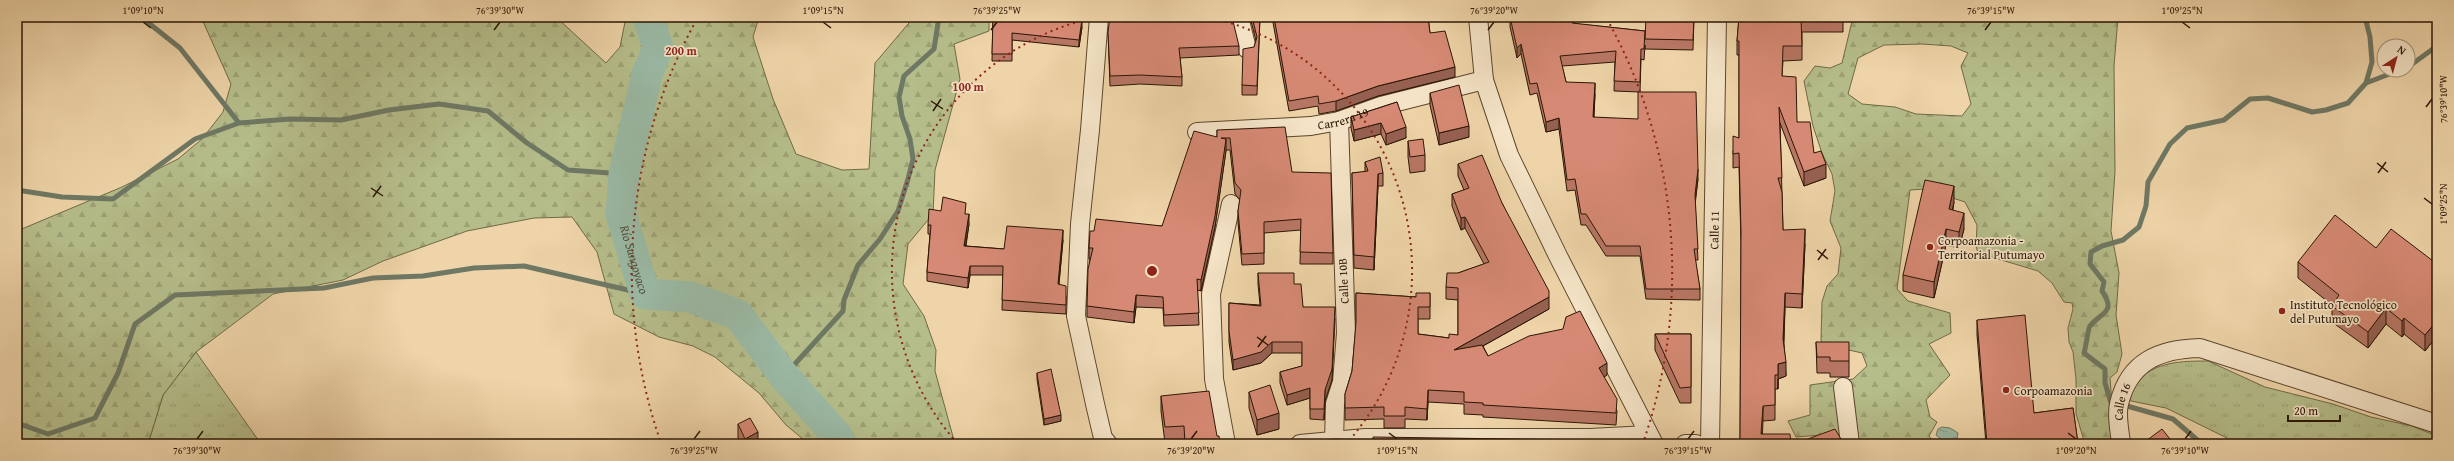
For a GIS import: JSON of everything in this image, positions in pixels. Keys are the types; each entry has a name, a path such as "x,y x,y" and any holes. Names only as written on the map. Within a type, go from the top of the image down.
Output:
{"street":[{"path":"1099,17 1090,130 1080,224 1076,316 1103,438 1108,444"},
{"path":"1240,17 1247,49"},
{"path":"1300,444 1334,441 1590,441 1651,439 1509,155 1484,80 1478,17"},
{"name":"Calle 11","path":"1710,444 1717,17"},
{"name":"Carrera 19","path":"1197,132 1311,126 1339,121 1381,106 1484,80"},
{"name":"Calle 10B","path":"1334,441 1335,404 1342,382 1346,333 1339,121"},
{"path":"1221,443 1214,379 1211,294 1231,204"},
{"name":"Calle 16","path":"2121,444 2119,405 2126,385 2141,363 2177,348 2200,348 2437,424"},
{"path":"1843,387 1850,444"},
{"path":"1685,444 1696,444"}],"green space":[{"path":"201,17 556,17 606,63 620,47 626,17 759,17 753,37 773,99 796,154 842,170 869,169 875,63 914,17 989,17 989,31 954,44 960,79 935,170 933,214 908,244 903,284 924,316 936,350 935,371 955,444 809,444 786,425 759,393 715,357 693,346 659,337 614,314 597,252 572,217 534,218 467,231 383,261 343,280 273,294 196,352 163,395 148,444 17,444 17,231 122,187 178,159 202,139 223,112 231,84"},
{"path":"1853,17 2118,17 2114,66 2115,171 2111,231 2119,273 2116,315 2122,354 2117,372 2110,378 2115,444 2085,444 2076,414 2076,379 2073,352 2069,342 2068,328 2073,309 2072,303 2064,302 2052,283 2038,271 1978,253 1976,246 1977,225 1965,202 1925,189 1910,190 1897,289 1908,301 1950,313 1951,333 1929,344 1950,375 1926,400 1930,417 1937,422 1929,436 1935,444 1854,444 1851,436 1833,434 1796,437 1788,421 1810,415 1810,385 1853,379 1867,366 1862,353 1849,350 1828,350 1821,341 1822,302 1827,286 1838,274 1841,248 1830,221 1835,191 1832,174 1822,153 1813,126 1804,81 1815,66 1830,68 1842,63","holes":["1922,44 1951,46 1968,53 1961,66 1971,104 1962,116 1916,114 1895,107 1862,104 1848,94 1858,58 1884,45"]},
{"path":"196,352 261,444 148,444 163,395"},
{"path":"2208,361 2265,387 2333,404 2371,417 2412,426 2437,436 2437,444 2221,444 2227,438 2166,408 2131,401 2129,396 2135,385 2143,376 2152,370 2172,363"}],"water":[{"path":"1942,427 1950,428 1958,433 1956,444 1947,444 1936,435 1938,429"}],"building":[{"path":"993,17 1057,17 1082,20 1079,40 1012,33 1012,54 992,54"},
{"path":"1110,17 1232,17 1239,46 1179,48 1182,77 1140,75 1110,76 1108,32"},
{"path":"1252,17 1260,17 1257,86 1242,85 1243,49 1254,47 1257,37"},
{"path":"1274,17 1428,17 1430,33 1445,31 1455,67 1378,86 1336,101 1319,104 1318,96 1289,101"},
{"path":"1510,17 1573,17 1572,23 1645,31 1644,49 1641,49 1640,82 1614,81 1616,51 1560,56 1566,82 1595,83 1593,117 1638,119 1638,92 1696,92 1698,169 1695,195 1698,249 1694,249 1700,289 1646,289 1640,246 1606,246 1586,214 1581,214 1575,179 1567,180 1559,118 1546,122 1537,83 1530,84 1521,44 1517,48"},
{"path":"1646,17 1694,17 1693,40 1645,39"},
{"path":"1739,17 1843,17 1801,18 1802,46 1783,46 1782,76 1796,77 1797,122 1810,122 1814,153 1821,151 1826,164 1804,172 1779,107 1782,178 1778,178 1782,192 1783,230 1805,229 1802,294 1785,293 1783,339 1786,362 1778,364 1778,375 1775,375 1775,405 1763,406 1761,434 1790,434 1791,444 1740,444 1741,232 1739,153 1733,154 1733,136 1739,138 1739,41 1737,41"},
{"path":"1459,85 1469,126 1439,133 1430,93"},
{"path":"1397,102 1406,127 1386,134 1381,123 1354,130 1351,117"},
{"path":"1285,127 1292,172 1331,173 1333,253 1300,252 1301,219 1264,222 1264,253 1242,254 1238,211 1241,190 1235,183 1230,138 1221,138 1226,139 1215,216 1201,280 1197,279 1199,313 1164,315 1163,297 1136,295 1134,312 1087,306 1088,269 1093,248 1089,248 1090,231 1094,231 1096,219 1162,226 1194,131 1217,137 1217,130"},
{"path":"1423,139 1425,155 1410,157 1408,141"},
{"path":"1482,155 1502,203 1549,291 1549,297 1454,350 1482,345 1488,356 1529,336 1563,329 1566,317 1580,311 1607,363 1599,368 1617,399 1616,413 1483,405 1483,403 1464,402 1464,392 1428,390 1427,409 1405,407 1405,416 1384,416 1384,407 1345,408 1345,394 1352,371 1356,322 1356,293 1416,297 1416,293 1430,293 1430,307 1418,307 1418,334 1449,338 1449,334 1458,335 1458,288 1446,287 1447,273 1458,273 1489,262 1465,217 1461,218 1452,194 1469,188 1458,164"},
{"path":"1380,157 1383,173 1378,174 1374,257 1354,255 1352,173 1368,171 1365,162"},
{"name":"Corpoamazonia - Territorial Putumayo","path":"1925,180 1954,186 1949,209 1964,213 1959,232 1946,229 1934,282 1903,275"},
{"path":"943,197 966,203 965,214 969,214 964,246 1004,249 1007,226 1063,230 1058,284 1066,286 1066,305 1002,300 1003,266 970,266 968,278 927,272 931,225 928,225 929,209 941,211"},
{"path":"2335,215 2376,248 2391,229 2437,264 2437,324 2435,323 2425,335 2404,318 2402,321 2386,308 2368,332 2332,306 2339,295 2298,262"},
{"path":"1258,273 1294,273 1294,284 1301,284 1303,307 1335,307 1332,369 1325,390 1324,409 1310,409 1310,388 1287,395 1280,372 1302,366 1302,342 1272,342 1261,352 1233,360 1229,331 1229,303 1261,306"},
{"name":"Corpoamazonia","path":"2025,315 2034,413 2073,408 2078,443 1987,444 1977,320"},
{"path":"1655,334 1691,334 1691,387 1680,388"},
{"path":"1816,342 1849,342 1849,361 1830,361 1830,357 1817,357"},
{"path":"1051,369 1061,415 1044,419 1037,373"},
{"path":"1270,385 1279,413 1257,420 1249,392"},
{"path":"1209,391 1217,436 1219,436 1220,444 1185,444 1184,426 1165,427 1161,396"},
{"path":"750,418 758,432 745,439 738,424"},
{"path":"1835,429 1844,444 1794,444"},
{"path":"2162,429 2174,444 2142,444"},
{"path":"1373,437 1582,440 1582,444 1309,444 1309,441 1336,439 1373,441"}],"waterway":[{"path":"141,17 180,48 239,123"},
{"name":"Río Sangoyaco","path":"648,17 658,48 647,74 624,174 621,214 645,294 690,297 738,315 784,376 837,436 841,444"},
{"path":"784,376 843,311 844,300 858,265 880,239 898,211 913,159 910,139 902,116 899,97 904,76 934,49 939,17"},
{"path":"2111,403 2105,383 2105,369 2084,353 2089,327 2106,312 2108,308 2106,298 2102,291 2104,282 2090,264 2091,252 2102,246 2123,240 2139,227 2146,206 2148,182 2170,144 2187,128 2224,120 2250,99 2268,98 2312,112 2326,110 2348,103 2366,83 2372,62 2370,37 2365,17"},
{"path":"2416,61 2437,46"},
{"path":"2366,83 2379,78"},
{"path":"17,190 62,197 113,199 195,139 239,123 290,119 341,120 389,110 439,104 488,111 527,143 568,170 624,174"},
{"path":"17,423 48,434 95,418 118,373 135,324 175,295 324,288 373,278 423,276 474,268 524,266 645,294"},
{"path":"2127,406 2173,419 2202,444"}],"place":[{"name":"Corpoamazonia - Territorial Putumayo","path":"1930,247"},
{"name":"Instituto Tecnológico del Putumayo","path":"2282,311"},
{"name":"Corpoamazonia","path":"2006,390"}]}
